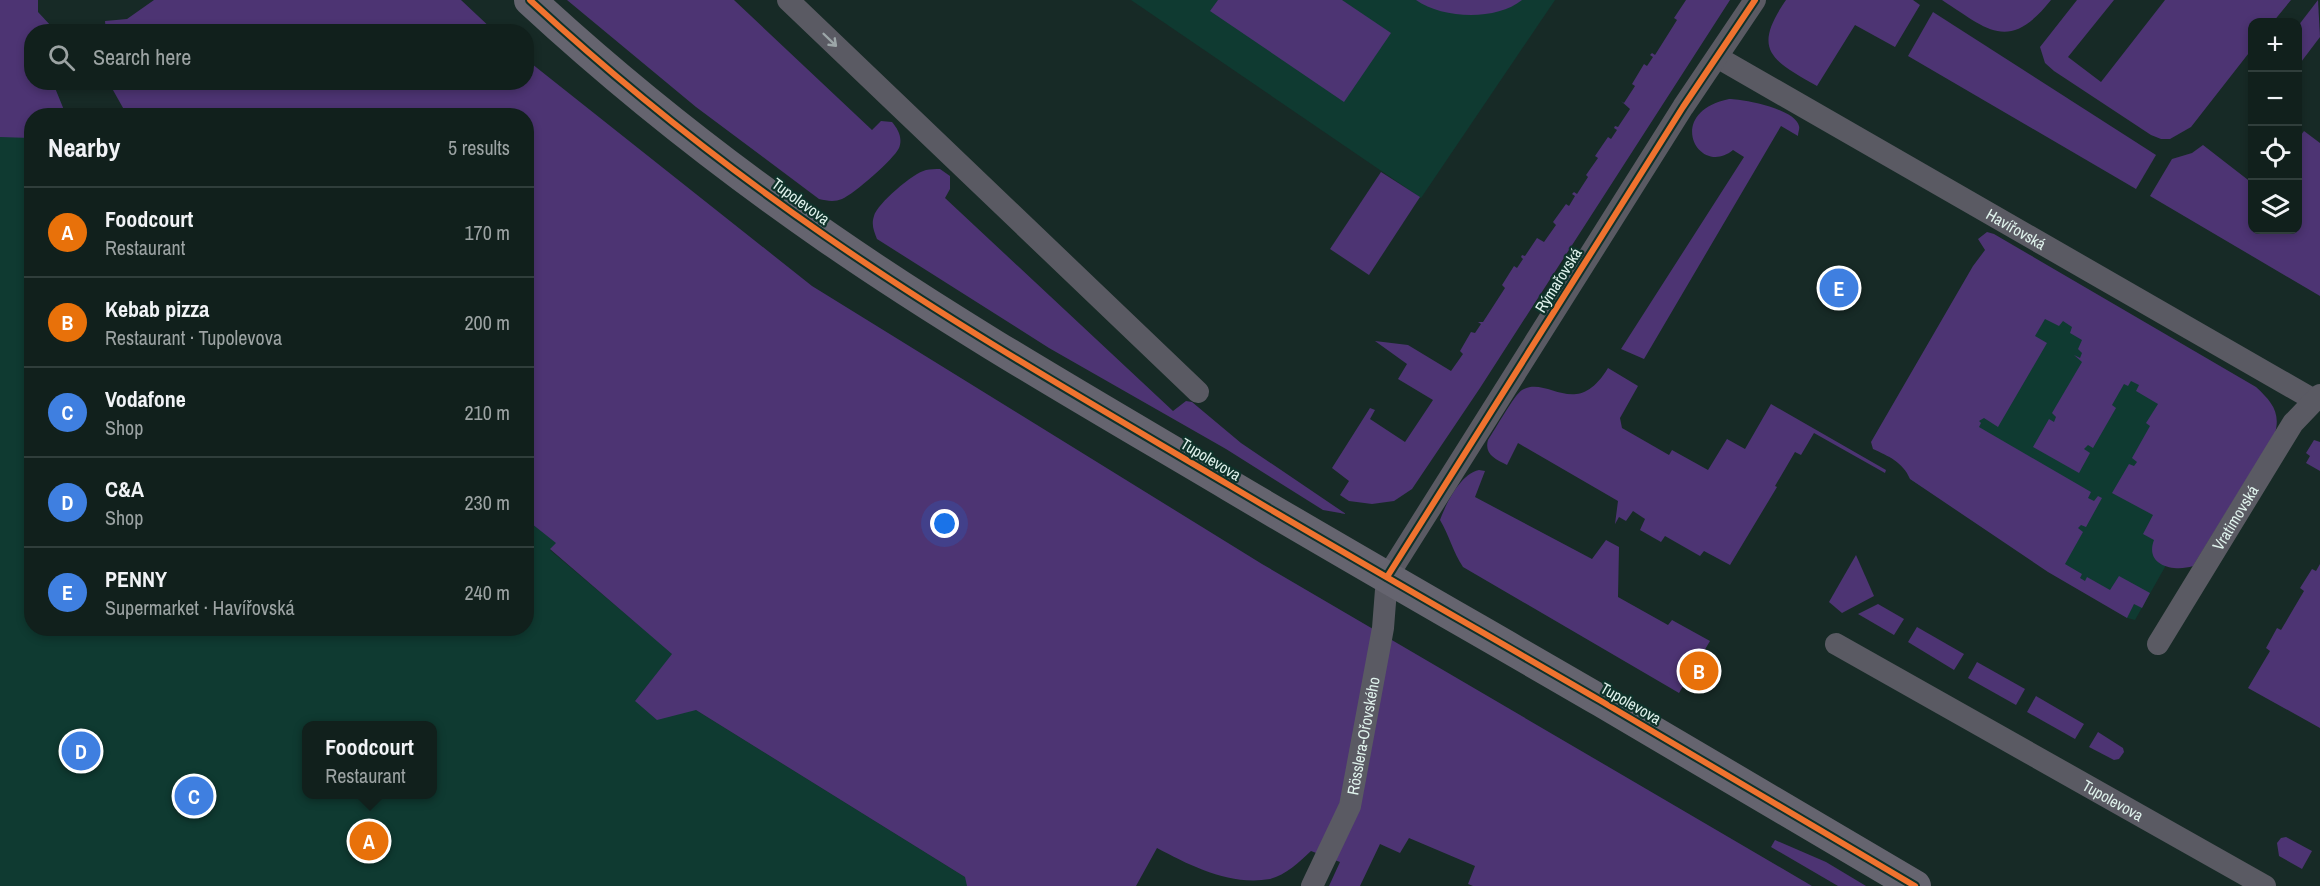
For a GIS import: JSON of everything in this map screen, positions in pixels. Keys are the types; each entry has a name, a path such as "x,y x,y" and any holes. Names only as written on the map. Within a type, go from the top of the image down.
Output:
{"main road":[{"name":"Tupolevova","path":"530,0 640,96 708,150 828,237 1047,377 1915,886"}],"street":[{"path":"788,0 1198,392"},
{"name":"Rýmařovská","path":"1387,577 1683,107 1755,0"},
{"name":"Havířovská","path":"1717,57 2317,397"},
{"name":"Vratimovská","path":"2158,644 2293,423 2317,397"},
{"name":"Rösslera-Ořovského","path":"1312,886 1350,806 1383,628 1387,577"},
{"name":"Tupolevova","path":"1836,644 2265,886"}],"shaded area":[{"path":"0,0 38,0 38,12 49,24 24,24 24,90 56,90 63,108 24,108 24,636 534,636 534,525 557,543 550,550 673,654 635,701 696,710 965,877 1016,886 0,886"},
{"path":"0,0 38,0 38,12 49,24 24,24 24,90 56,90 63,108 24,108 24,138 0,137"},
{"path":"154,0 461,0 487,24 105,24 105,21 127,19"},
{"path":"567,0 734,0 872,130 881,121 892,122 899,134 899,148 882,168 848,196 837,201 819,199 696,107"},
{"path":"1131,0 1555,0 1421,198"},
{"path":"1218,0 1342,0 1391,33 1344,102 1210,11"},
{"path":"1416,0 1522,0 1498,12 1469,15 1440,11"},
{"path":"1686,0 1730,0 1480,388 1412,489 1394,501 1372,504 1349,501 1340,495 1349,481 1332,468 1370,408 1375,410 1370,419 1405,442 1433,400 1398,379 1407,364 1375,341 1408,345 1451,371 1463,354 1460,351 1471,332 1475,333 1481,324 1478,322 1483,322 1505,288 1502,285 1514,266 1517,268 1523,259 1522,255 1525,256 1537,238 1544,242 1556,225 1553,222 1566,204 1569,206 1575,196 1572,194 1574,192 1577,194 1588,177 1586,175 1598,158 1595,156 1608,137 1611,139 1617,130 1615,126 1618,127 1630,109 1621,101 1624,103 1635,86 1632,84 1644,64 1647,66 1653,57 1650,55 1652,53 1655,55 1677,20 1674,18"},
{"path":"1786,0 1913,0 1920,5 1895,47 1855,25 1817,86 1788,69 1771,52 1770,31 1775,17"},
{"path":"1942,0 2051,0 2023,27 2010,31 1998,31 1973,20"},
{"path":"2077,0 2114,0 2068,57 2101,82 2165,0 2291,0 2276,18 2248,18 2248,54 2191,127 2170,139 2161,139 2151,135 2054,71 2045,63 2040,47"},
{"path":"2318,0 2320,37 2302,61 2302,21"},
{"path":"1933,12 2156,155 2136,189 1908,56"},
{"path":"534,66 812,286 1262,564 1812,886 1473,886 1468,884 1475,866 1409,838 1400,853 1380,844 1360,886 1329,886 1340,862 1311,851 1292,868 1270,879 1240,880 1211,873 1157,848 1136,886 967,886 965,877 696,710 657,720 635,701 672,654 550,549 556,543 534,526 534,108 123,108 113,90 534,90"},
{"path":"1729,99 1757,103 1779,110 1795,120 1799,126 1798,136 1781,126 1644,359 1621,349 1744,157 1733,150 1720,156 1709,156 1699,150 1694,140 1692,129 1697,117 1709,106"},
{"path":"2304,131 2320,143 2320,296 2150,196 2172,159 2192,153 2203,145 2248,180 2248,234 2302,234 2302,134"},
{"path":"940,169 950,176 950,189 945,198 1173,411 1186,401 1192,402 1241,443 1346,514 1323,510 1226,449 1049,348 877,239 873,219 882,204 920,172"},
{"path":"1381,172 1420,197 1369,275 1330,249"},
{"path":"1987,232 2256,387 2270,402 2276,413 2275,433 2193,566 2178,568 2163,565 2153,556 2154,540 2143,534 2153,515 2112,493 2129,464 2134,466 2137,462 2132,458 2150,426 2146,423 2158,404 2136,391 2139,385 2131,381 2128,386 2124,384 2112,405 2116,408 2093,448 2088,445 2084,449 2090,453 2079,473 2033,447 2049,419 2054,422 2056,417 2052,413 2082,362 2074,355 2080,358 2082,353 2078,349 2082,340 2070,333 2072,327 2063,321 2059,326 2045,319 2035,336 2047,343 1998,427 1984,418 1979,421 1981,423 1979,427 2091,492 2088,498 2094,501 2098,496 2102,498 2086,527 2081,525 2078,528 2083,532 2065,564 2082,574 2080,578 2085,581 2087,577 2110,590 2119,576 2150,593 2142,608 2134,604 2127,618 2048,572 1910,479 1899,464 1873,449 1871,442 1973,266 1985,250 1978,239"},
{"path":"2018,290 2251,415 2135,620 2127,618 1910,479"},
{"path":"1608,368 1638,386 1620,418 1622,428 1669,455 1672,450 1708,470 1727,439 1745,449 1771,404 1886,470 1885,473 1814,433 1801,455 1795,452 1775,486 1777,487 1730,565 1704,551 1700,556 1665,536 1661,542 1640,530 1645,519 1633,511 1626,521 1619,517 1615,524 1618,501 1518,443 1507,465 1489,452 1488,440 1522,390 1532,387 1563,393 1585,392 1596,384"},
{"path":"2314,440 2320,442 2320,471 2306,463 2310,456 2306,453"},
{"path":"1479,470 1485,471 1475,497 1592,559 1606,540 1619,547 1618,597 1668,625 1672,620 1710,641 1679,693 1463,567 1440,520 1460,483"},
{"path":"1856,555 1874,596 1842,613 1829,602"},
{"path":"2320,564 2320,728 2248,688 2270,651 2266,648 2277,628 2281,630 2304,591 2300,588 2312,569 2316,571"},
{"path":"1878,604 1904,619 1894,635 1858,614"},
{"path":"1917,627 1964,654 1954,670 1908,642"},
{"path":"1977,662 2025,689 2016,705 1968,678"},
{"path":"2036,696 2084,724 2075,739 2027,712"},
{"path":"2098,732 2123,748 2124,752 2119,759 2114,760 2089,747"},
{"path":"2286,837 2312,851 2302,869 2279,856 2277,843 2281,838"},
{"path":"1775,840 1826,862 1866,886 1838,886 1771,847"}],"cycle path":[{"path":"530,0 637,94 750,182 827,237 926,302 1026,365 1915,886"},
{"path":"1387,577 1683,107 1755,0"}],"place":[{"name":"PENNY","path":"1839,288"},
{"name":"Kebab pizza","path":"1699,671"},
{"name":"C&A","path":"81,751"},
{"name":"Vodafone","path":"194,796"},
{"name":"Foodcourt","path":"369,841"}]}
